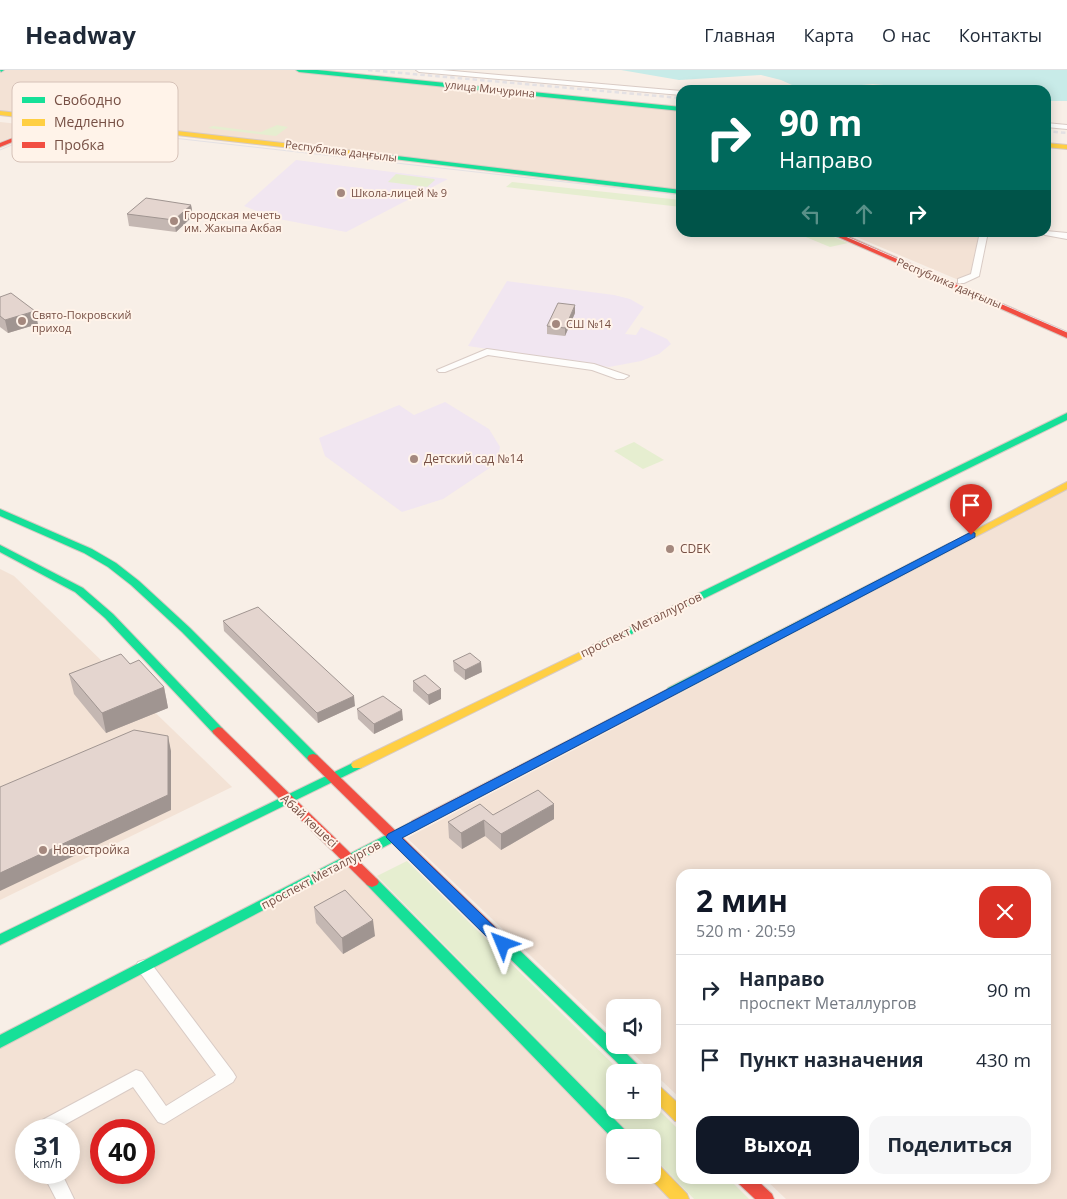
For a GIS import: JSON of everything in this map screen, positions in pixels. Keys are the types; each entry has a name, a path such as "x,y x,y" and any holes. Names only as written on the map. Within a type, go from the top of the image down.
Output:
{"main road":[{"name":"улица Мичурина","path":"299,70 676,108"},
{"name":"Республика даңғылы","path":"178,136 560,176 676,191"},
{"name":"Республика даңғылы","path":"178,137 676,196"},
{"path":"0,145 12,140"},
{"path":"0,151 12,145"},
{"path":"1051,145 1067,147"},
{"name":"Республика даңғылы","path":"842,237 1067,335"},
{"name":"Республика даңғылы","path":"859,237 1067,328"},
{"name":"проспект Металлургов","path":"0,940 1067,416"},
{"name":"проспект Металлургов","path":"0,1042 1067,485"},
{"path":"0,512 88,551 112,565 186,630 331,777 628,1064"},
{"name":"Абай көшесі","path":"0,548 58,577 78,590 109,616 285,799 351,860 613,1129"},
{"path":"661,1097 676,1111"},
{"path":"661,1178 682,1199"},
{"path":"750,1184 766,1199"}],"street":[{"path":"419,70 676,93"},
{"path":"1051,125 1067,127"},
{"path":"1051,234 1067,236"},
{"path":"961,281 975,276 983,237"},
{"path":"442,370 487,352 594,367 617,376 624,376"},
{"path":"59,1119 136,1077 164,1117 227,1077 144,966"},
{"path":"57,1184 65,1199"}],"shaded area":[{"path":"0,70 300,70 676,108 676,190 178,133 178,82 12,82 12,113 0,112"},
{"path":"0,122 12,123 12,137 0,142"},
{"name":"Школа-лицей № 9","path":"296,160 448,179 346,232 274,218 244,206"},
{"path":"856,237 983,237 975,276 961,281"},
{"name":"СШ №14","path":"507,281 614,295 630,299 644,307 625,334 636,335 641,327 667,339 671,344 659,354 641,361 609,367 468,346"},
{"name":"Детский сад №14","path":"445,402 489,429 500,447 497,463 443,499 402,512 325,456 319,438 399,405 414,415"},
{"path":"1067,489 1067,1199 786,1199 770,1184 1051,1184 1051,869 676,869 676,1094 661,1080 661,1064 644,1064 634,1054 661,1054 661,999 606,999 606,1027 407,838"},
{"path":"0,569 14,576 232,787 0,900"},
{"path":"351,860 606,1129 606,1184 661,1184 661,1182 681,1199 0,1199 0,1042"}],"green space":[{"path":"277,125 288,127 276,136 208,128 213,126 261,132"},
{"path":"396,174 435,180 427,187 388,182"},
{"path":"512,182 676,199 676,206 506,187"},
{"path":"806,237 834,237 848,243 830,247"},
{"path":"634,442 664,460 643,469 614,451"},
{"path":"407,861 613,1064 606,1064 606,1109 377,876"},
{"path":"661,1112 676,1127 676,1181 661,1165 661,1129 625,1129 615,1119 661,1119"},
{"path":"679,1184 734,1184 749,1199 694,1199"}],"water":[{"path":"621,70 1067,70 1067,101 1051,101 1051,85 792,85 761,75 679,80"}],"building":[{"path":"146,198 191,205 174,220 127,214"},
{"path":"11,293 35,311 5,320 0,316 0,297"},
{"path":"558,303 575,305 565,328 547,326"},
{"path":"258,607 354,696 317,713 223,621"},
{"path":"470,653 481,662 465,670 453,661"},
{"path":"121,654 130,664 139,660 164,687 102,713 69,674"},
{"path":"425,675 441,689 428,695 413,681"},
{"path":"383,696 402,710 374,724 357,709"},
{"name":"Новостройка","path":"134,730 168,736 168,795 0,873 0,787"},
{"path":"538,790 554,804 501,834 484,820 461,833 448,822 480,804 493,815"},
{"path":"345,890 373,920 342,938 314,907"}],"tram line":[{"path":"178,139 676,194"},
{"path":"0,150 12,145"},
{"path":"848,237 1067,332"}],"railway":[{"path":"368,70 676,98"},
{"path":"1051,131 1067,133"}],"traffic: fast":[{"path":"299,70 676,108"},
{"path":"363,154 676,191"},
{"path":"595,648 1067,416"},
{"path":"0,512 88,551 112,565 135,583 186,630 313,758"},
{"path":"672,691 950,546"},
{"path":"0,548 79,590 109,616 218,731"},
{"path":"0,940 357,765"},
{"path":"0,1042 417,824"},
{"path":"372,882 613,1129"},
{"path":"508,948 628,1064"}],"traffic: slow":[{"path":"0,113 12,114"},
{"path":"178,133 363,154"},
{"path":"1051,145 1067,147"},
{"path":"950,546 1067,485"},
{"path":"357,765 595,648"},
{"path":"661,1097 676,1111"},
{"path":"661,1178 681,1199"}],"traffic: jam":[{"path":"0,145 12,140"},
{"path":"842,237 1067,335"},
{"path":"417,824 672,691"},
{"path":"218,731 372,882"},
{"path":"313,758 508,948"},
{"path":"750,1184 766,1199"}],"place":[{"name":"Школа-лицей № 9","path":"341,193"},
{"name":"Городская мечеть им. Жакыпа Акбая","path":"174,221"},
{"name":"Свято-Покровский приход","path":"22,321"},
{"name":"СШ №14","path":"556,324"},
{"name":"Детский сад №14","path":"414,459"},
{"name":"CDEK","path":"670,549"},
{"name":"Новостройка","path":"43,850"}],"route":[{"path":"503,944 393,837 971,535"}]}
